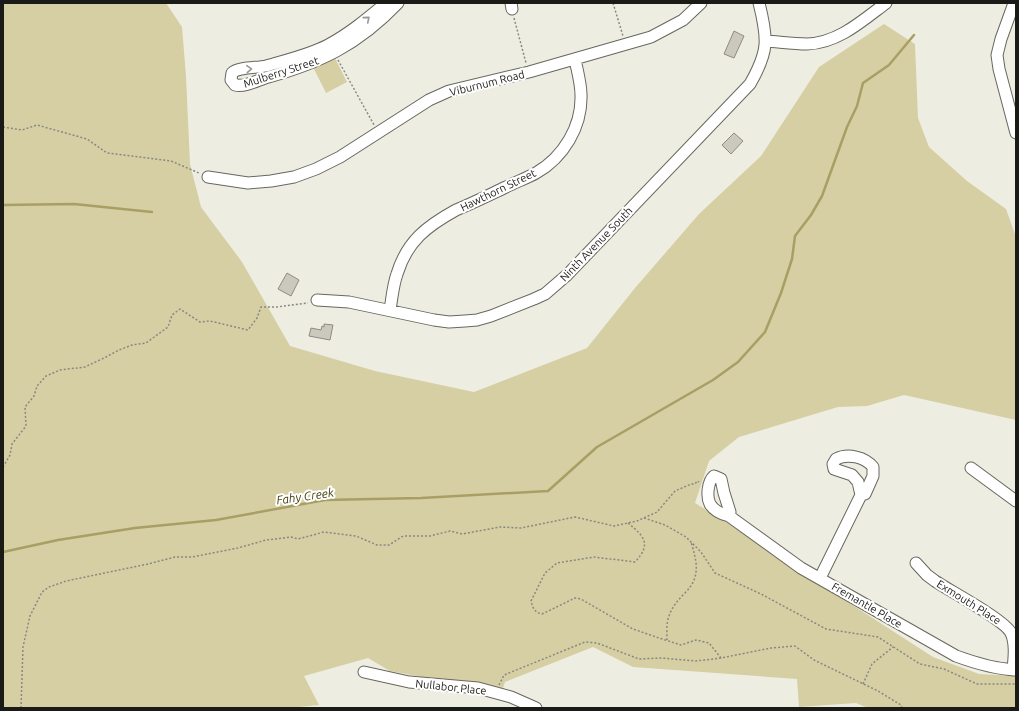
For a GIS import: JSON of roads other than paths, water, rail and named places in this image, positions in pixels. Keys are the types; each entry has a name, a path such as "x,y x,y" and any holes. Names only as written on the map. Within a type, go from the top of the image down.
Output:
{"street":[{"name":"Mulberry Street","path":"386,3 363,23 317,50 266,66 237,70 232,73 231,80 235,85 243,85 289,72 335,53 368,31 398,3"},
{"name":"Viburnum Road","path":"208,177 248,183 294,177 316,169 340,157 429,100 449,91 529,72 650,37 683,20 701,3"},
{"name":"Ninth Avenue South","path":"317,300 349,302 449,322 477,320 534,300 545,294 567,275 750,84 763,57 766,41 759,3"},
{"path":"766,41 807,44 827,40 852,28 886,3"},
{"path":"1014,3 997,55 999,69 1016,133"},
{"name":"Hawthorn Street","path":"390,310 396,275 401,262 414,241 422,232 456,210 537,172 558,156 573,134 581,108 582,94 575,59"},
{"path":"971,468 1016,501"},
{"name":"Fremantle Place","path":"729,516 730,512 721,479 714,476 712,477 708,488 710,503 717,512 729,516 801,568 956,656 971,661 1014,670"},
{"path":"820,578 862,495"},
{"name":"Exmouth Place","path":"916,563 927,576 998,619 1008,627 1013,638 1014,670"},
{"name":"Nullabor Place","path":"364,672 410,682 468,686 496,692 536,708"}],"waterway":[{"name":"Fahy Creek","path":"3,552 58,540 135,528 216,520 325,500 421,498 548,491 597,447 713,380 738,362 765,332 781,293 792,259 795,236 811,215 822,196 847,127 857,106 863,83 889,65 914,35"},
{"path":"3,205 74,204 152,212"}]}
